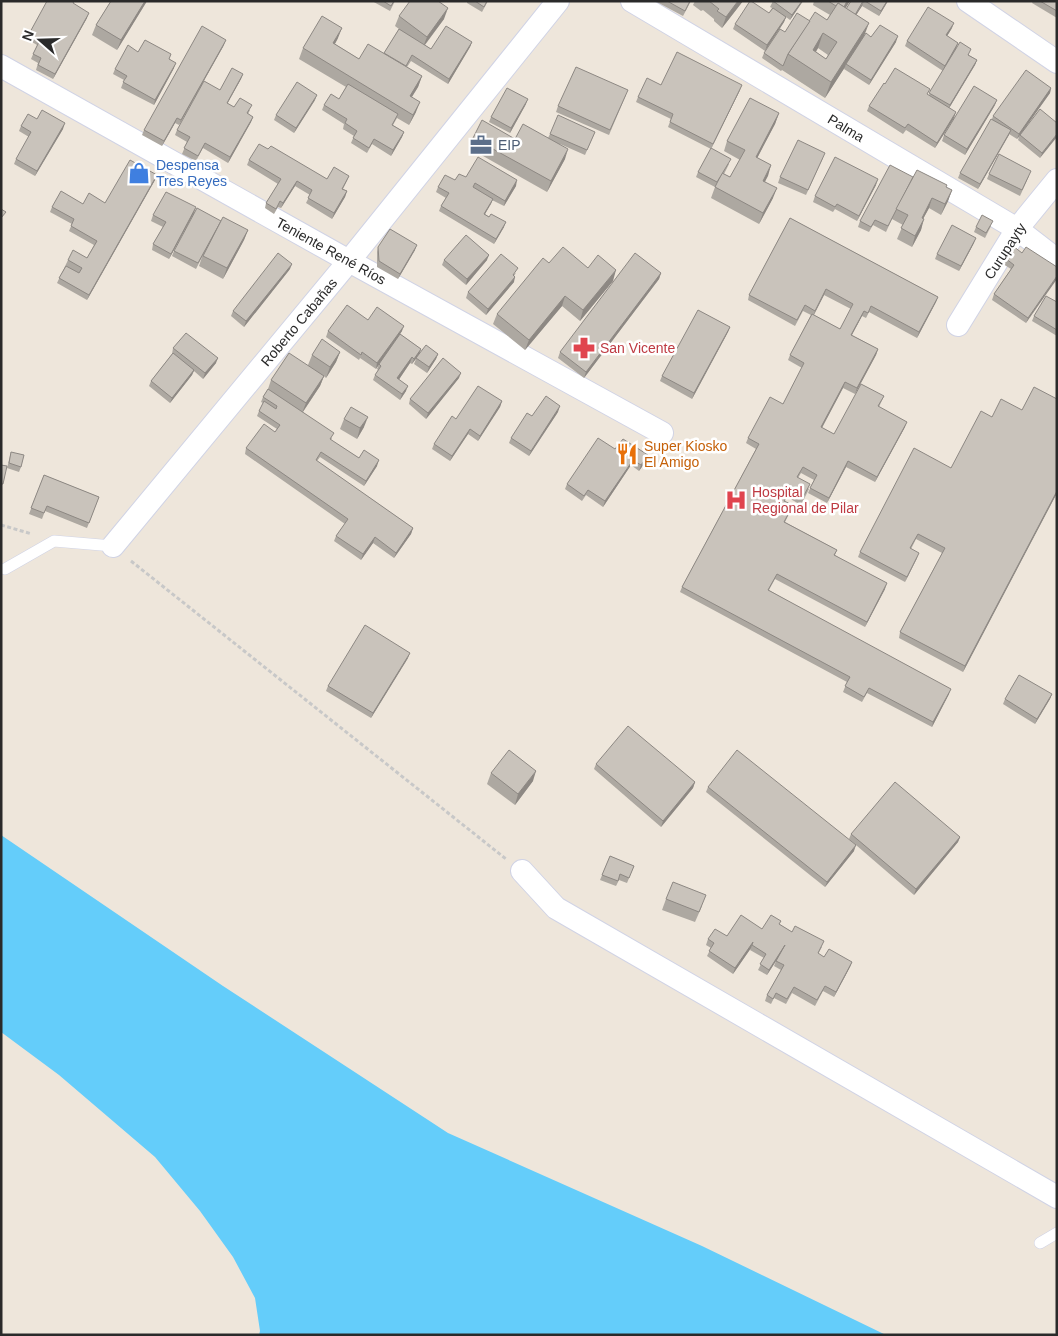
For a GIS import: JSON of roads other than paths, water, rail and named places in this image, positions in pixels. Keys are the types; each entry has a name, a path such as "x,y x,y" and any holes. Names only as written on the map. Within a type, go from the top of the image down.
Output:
{"street":[{"name":"Roberto Cabañas","path":"113,546 349,261 558,1"},
{"name":"Palma","path":"632,1 1017,229 1057,260"},
{"path":"968,1 1057,62"},
{"name":"Teniente René Ríos","path":"1,66 349,261 662,432"},
{"name":"Curupayty","path":"958,325 1017,229 1057,180"},
{"path":"522,871 556,908 1057,1197"}],"lane":[{"path":"5,569 54,541 113,546"},
{"path":"1040,1243 1057,1233"}],"water":[{"path":"1,835 223,986 448,1133 702,1246 886,1335 259,1335 255,1298 233,1257 200,1211 155,1157 59,1075 1,1032"}],"place":[{"name":"EIP","path":"481,145"},
{"name":"Despensa Tres Reyes","path":"139,173"},
{"name":"San Vicente","path":"584,348"},
{"name":"Super Kiosko El Amigo","path":"627,454"},
{"name":"Hospital Regional de Pilar","path":"736,500"}]}
